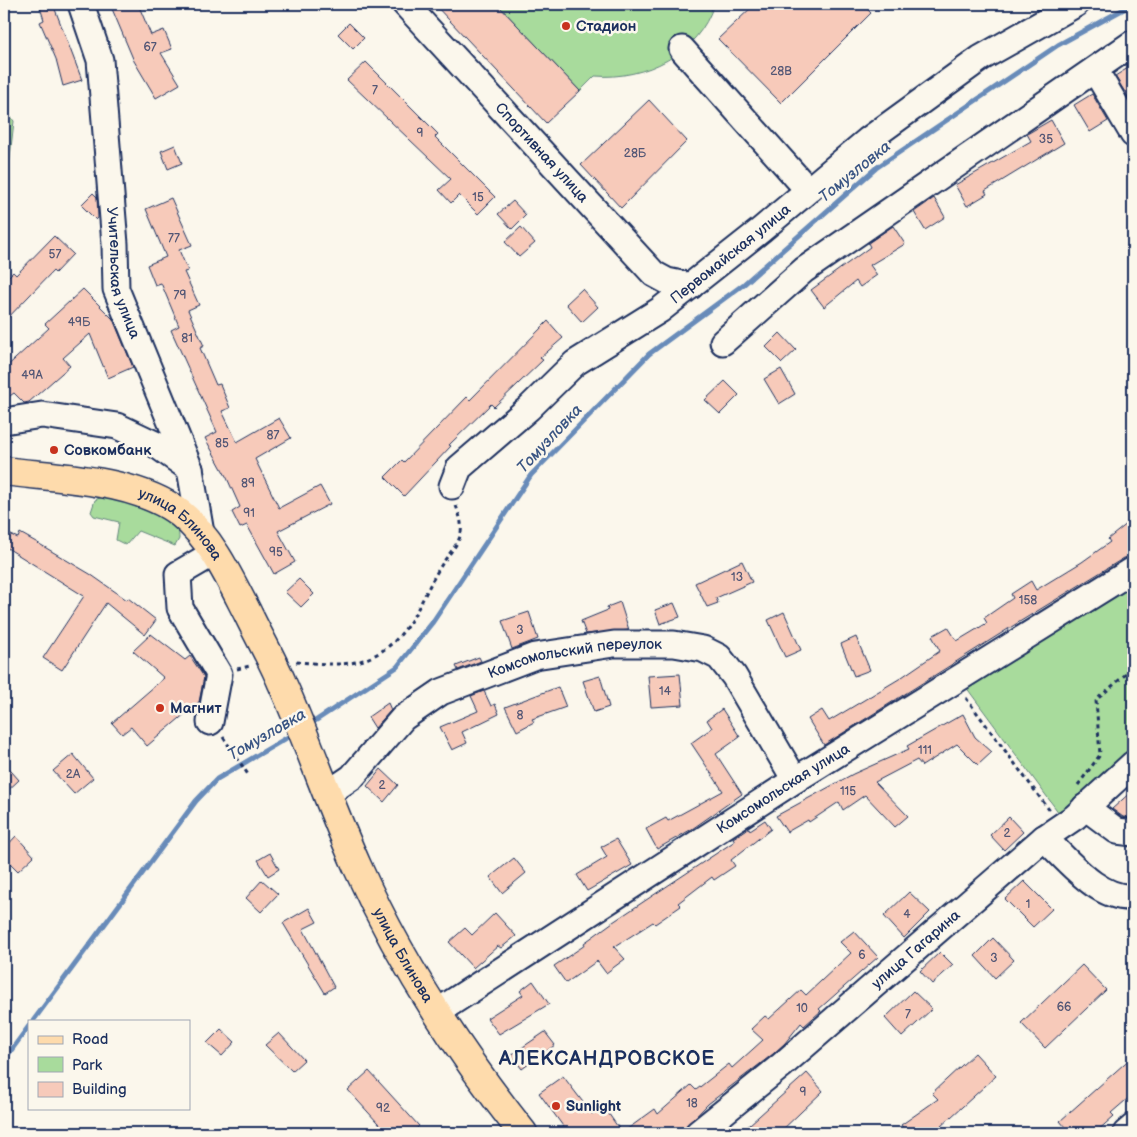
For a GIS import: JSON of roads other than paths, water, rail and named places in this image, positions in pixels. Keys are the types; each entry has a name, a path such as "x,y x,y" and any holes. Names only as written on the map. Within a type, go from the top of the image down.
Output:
{"main road":[{"name":"улица Блинова","path":"4,471 125,488 156,498 181,514 207,543 227,573 276,670 356,865 386,929 487,1088 523,1133"}],"street":[{"name":"Учительская улица","path":"81,4 100,60 115,244 116,289 190,469 207,543"},
{"name":"Спортивная улица","path":"405,4 654,274 667,281 691,286"},
{"name":"Первомайская улица","path":"452,486 459,468 529,408 575,363 660,310 868,140 981,58 1076,4"},
{"path":"723,342 804,270 1133,43"},
{"path":"682,49 808,190"},
{"path":"1095,70 1133,134"},
{"path":"4,421 42,415 117,426 155,444 190,469"},
{"path":"207,543 178,574 180,608 220,674 216,729"},
{"name":"Комсомольская улица","path":"437,1012 794,780 1133,570"},
{"name":"Комсомольский переулок","path":"327,794 352,777 403,718 441,692 535,656 614,644 674,644 703,649 719,657 734,676 794,780"},
{"name":"улица Гагарина","path":"698,1133 782,1065 1052,832 1075,817 1079,799 1133,764"},
{"path":"1079,799 1117,831 1133,833"},
{"path":"1052,832 1098,886 1121,898 1133,897"},
{"path":"1126,1133 1133,1127"}],"waterway":[{"name":"Томузловка","path":"309,725 397,667 432,623 531,475 649,354 744,284 876,168 1058,45 1133,4"},
{"name":"Томузловка","path":"34,1020 196,801 217,779 295,733"},
{"name":"Томузловка","path":"4,1060 28,1027"}],"place":[{"name":"Стадион","path":"566,26"},
{"name":"Совкомбанк","path":"54,450"},
{"name":"Магнит","path":"160,708"},
{"name":"Sunlight","path":"556,1106"}],"district":[{"name":"АЛЕКСАНДРОВСКОЕ","path":"607,1059"}]}
